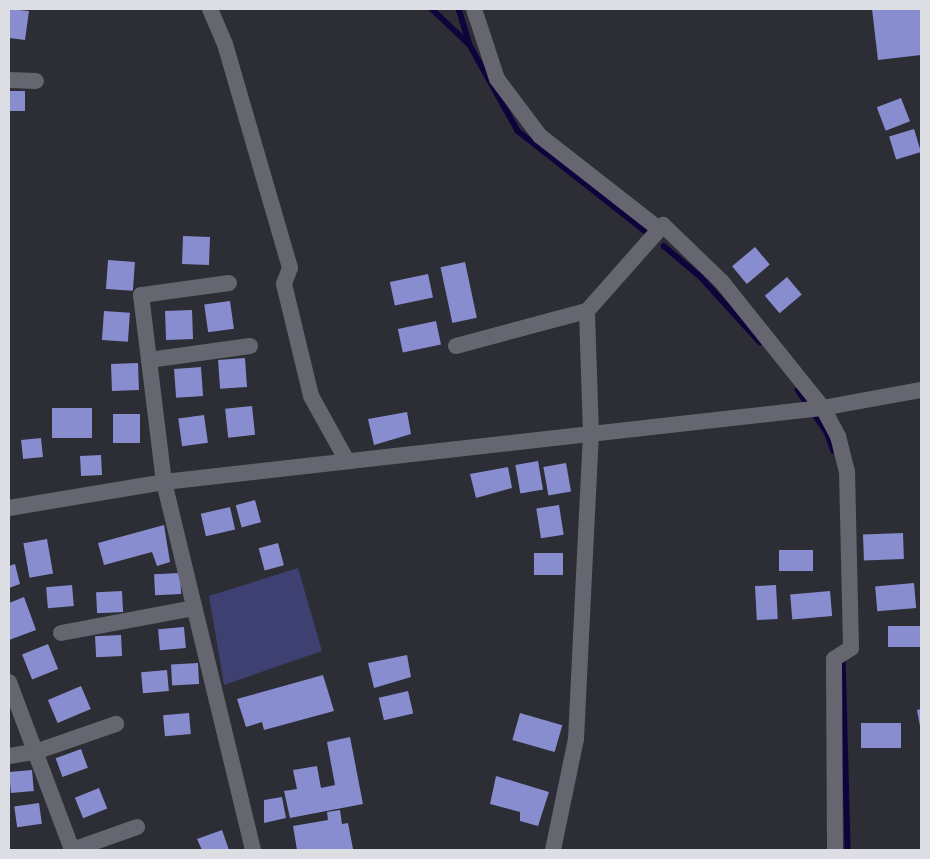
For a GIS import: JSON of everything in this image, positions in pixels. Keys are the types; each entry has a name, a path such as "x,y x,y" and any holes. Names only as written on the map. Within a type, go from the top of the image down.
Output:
{"street":[{"path":"210,9 225,44 290,268 284,284 311,396 347,462"},
{"path":"474,9 497,79 540,136 659,229"},
{"path":"9,80 36,81"},
{"path":"456,346 587,311 663,225 722,282 823,408 838,436 847,471 852,648 834,659 835,850"},
{"path":"229,283 141,295 164,482 253,850"},
{"path":"553,850 576,739 591,434 587,311"},
{"path":"149,360 250,346"},
{"path":"9,508 164,482 823,408 921,390"},
{"path":"61,633 195,608"},
{"path":"9,682 72,850 137,827"},
{"path":"9,756 35,752 116,724"}],"shaded area":[{"path":"298,568 322,651 224,685 209,596"}],"building":[{"path":"9,9 29,11 25,40 9,38"},
{"path":"872,9 921,9 921,55 878,60"},
{"path":"9,91 25,91 25,111 9,111"},
{"path":"901,98 910,121 886,131 877,107"},
{"path":"914,129 921,152 896,160 889,137"},
{"path":"183,236 210,237 209,265 182,264"},
{"path":"755,247 770,265 747,284 732,266"},
{"path":"108,260 135,262 133,291 106,289"},
{"path":"465,262 477,318 452,323 441,267"},
{"path":"428,274 433,297 395,306 390,282"},
{"path":"787,277 802,295 780,313 765,296"},
{"path":"230,301 234,329 208,332 204,305"},
{"path":"192,310 193,339 166,340 165,311"},
{"path":"104,311 130,313 128,342 102,340"},
{"path":"436,321 441,344 403,353 398,329"},
{"path":"245,358 247,387 220,389 218,360"},
{"path":"138,363 139,390 112,391 111,364"},
{"path":"201,367 203,396 176,398 174,369"},
{"path":"252,406 255,435 228,438 225,409"},
{"path":"52,408 92,408 92,438 52,438"},
{"path":"407,412 411,434 374,445 368,419"},
{"path":"113,414 140,414 140,443 113,443"},
{"path":"204,415 208,443 182,446 178,419"},
{"path":"41,438 43,457 23,459 21,440"},
{"path":"101,455 102,475 81,476 80,456"},
{"path":"538,461 543,490 520,494 515,465"},
{"path":"566,463 571,492 548,496 543,467"},
{"path":"508,467 512,488 476,498 470,474"},
{"path":"255,500 261,522 242,527 236,505"},
{"path":"559,505 564,535 541,538 536,509"},
{"path":"230,507 235,529 206,536 201,514"},
{"path":"164,525 170,562 157,566 152,552 104,565 98,543"},
{"path":"903,533 904,559 864,560 863,534"},
{"path":"47,539 53,573 29,578 23,543"},
{"path":"278,543 284,565 265,570 259,548"},
{"path":"779,550 813,550 813,571 779,571"},
{"path":"534,553 563,553 563,575 534,575"},
{"path":"15,564 20,584 9,588 9,566"},
{"path":"180,573 181,594 155,595 154,574"},
{"path":"914,583 916,608 877,611 875,586"},
{"path":"72,585 74,606 48,608 46,587"},
{"path":"776,585 778,619 757,620 755,586"},
{"path":"122,591 123,612 97,613 96,592"},
{"path":"830,591 832,616 792,619 790,594"},
{"path":"24,597 36,630 9,640 9,603"},
{"path":"888,626 921,626 921,647 888,647"},
{"path":"184,627 186,648 160,650 158,629"},
{"path":"121,635 122,656 96,657 95,636"},
{"path":"48,644 58,669 32,680 22,654"},
{"path":"407,655 411,677 374,688 368,663"},
{"path":"198,663 199,684 172,685 171,664"},
{"path":"167,670 169,691 143,693 141,672"},
{"path":"323,675 334,711 264,730 262,722 246,727 237,699"},
{"path":"81,686 91,709 58,723 48,700"},
{"path":"408,691 413,713 384,720 379,698"},
{"path":"921,709 921,726 920,726 917,710"},
{"path":"189,713 191,734 165,736 163,715"},
{"path":"520,713 562,725 555,752 512,740"},
{"path":"861,723 901,723 901,748 861,748"},
{"path":"350,737 363,804 290,818 284,791 297,789 293,770 317,766 321,788 335,785 327,742"},
{"path":"81,749 88,768 62,777 56,758"},
{"path":"32,770 34,791 11,793 9,772"},
{"path":"496,776 549,792 538,826 520,821 520,812 490,804"},
{"path":"99,788 107,808 83,818 75,798"},
{"path":"282,797 286,818 264,823 264,800"},
{"path":"39,803 42,824 17,827 14,806"},
{"path":"340,810 342,824 348,823 353,849 297,850 293,826 328,820 327,812"},
{"path":"222,830 229,850 202,850 197,839"}],"waterway":[{"path":"432,9 469,44"},
{"path":"459,9 470,45 518,131 645,231"},
{"path":"664,246 701,277 760,342"},
{"path":"798,390 827,432 834,451"},
{"path":"843,656 848,850"}]}
